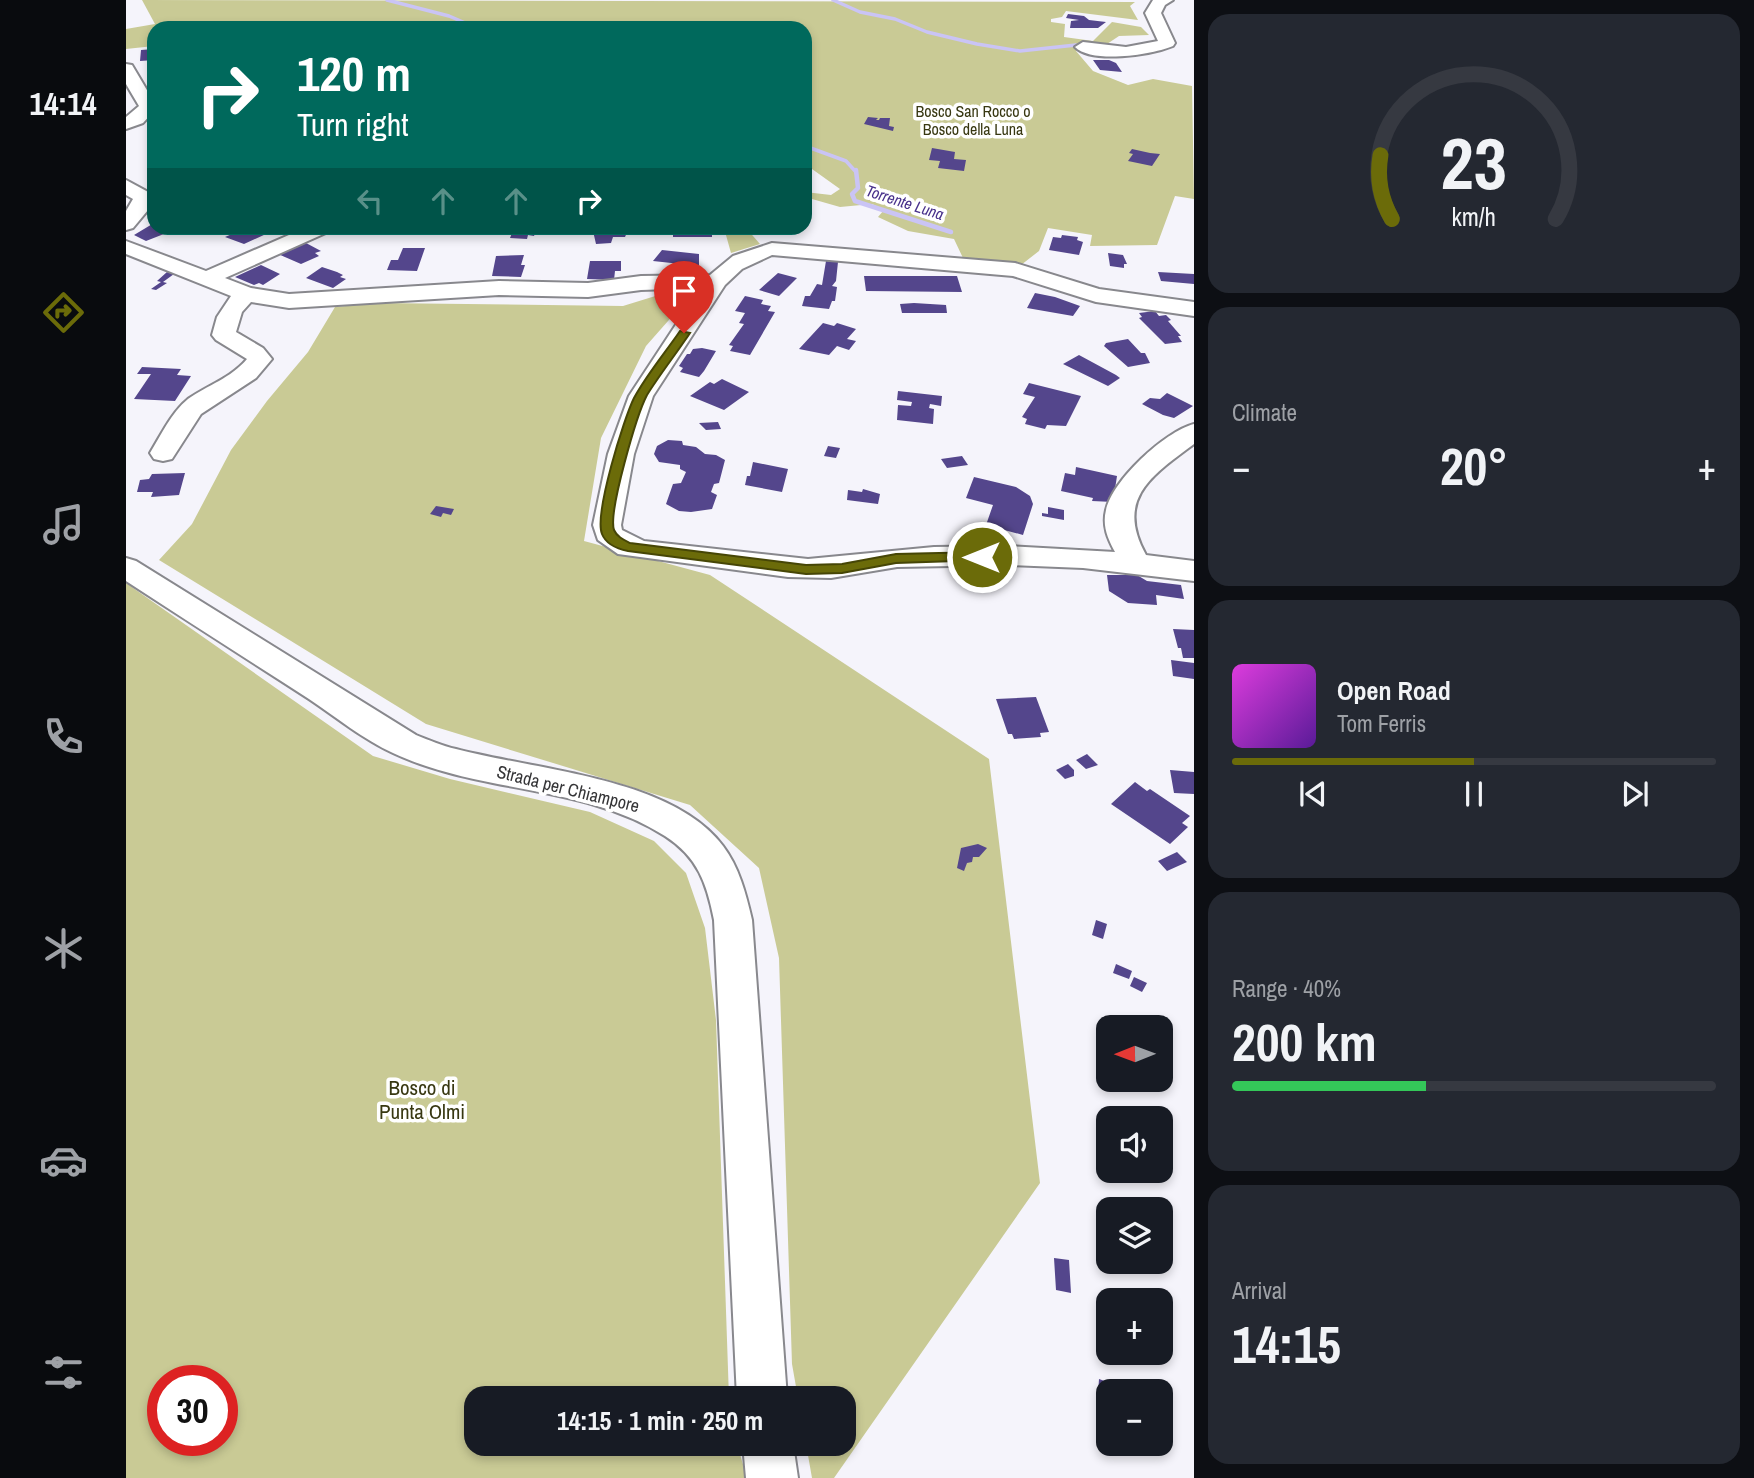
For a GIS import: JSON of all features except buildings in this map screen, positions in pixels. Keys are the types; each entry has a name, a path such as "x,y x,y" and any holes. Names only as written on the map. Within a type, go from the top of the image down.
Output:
{"street":[{"path":"1083,47 1124,53 1150,52 1167,43 1153,13 1159,2 1165,0"},
{"path":"126,69 147,105"},
{"path":"126,124 137,119 147,108"},
{"path":"126,186 143,197 143,204 126,224"},
{"path":"205,279 305,235"},
{"path":"126,247 246,294 289,301 499,288 588,290 669,281 716,281"},
{"path":"1194,309 1096,295 1015,270 792,250 758,252 726,269 716,281 641,396 631,419 612,492 607,525 608,534 628,547 806,569 842,569 908,558 1032,557 1135,562 1194,571"},
{"path":"163,453 181,422 195,406 242,378 260,359 255,353 224,335 225,321 246,294"},
{"path":"1135,562 1119,528 1119,513 1126,495 1158,457 1194,432"},
{"name":"Strada per Chiampore","path":"126,568 404,744 453,761 637,805 673,821 704,848 724,878 733,920 761,1386"},
{"path":"769,1456 772,1478"}],"green space":[{"name":"Bosco San Rocco o Bosco della Luna","path":"142,0 1135,2 1130,6 1138,20 1066,11 1062,17 1051,19 1051,22 1065,24 1064,37 1093,41 1112,22 1141,27 1149,35 1119,36 1104,46 1079,46 1076,51 1093,71 1128,85 1153,79 1192,86 1194,199 1175,196 1157,245 1090,246 1092,235 1048,228 1039,251 1021,265 963,258 954,239 908,231 878,217 884,210 872,204 840,207 812,199 812,193 831,195 840,189 812,169 812,21 153,21"},
{"name":"Bosco San Rocco o Bosco della Luna","path":"147,25 147,47 126,49 126,29"},
{"path":"726,235 752,235 760,244 731,253"},
{"path":"678,289 683,304 646,346 601,438 584,541 710,575 989,759 1040,1183 856,1446 856,1386 796,1386 792,1364 779,958 759,868 690,805 426,724 159,560 192,524 231,450 308,352 335,307 379,303 623,306"},
{"name":"Bosco di Punta Olmi","path":"126,583 373,756 450,779 590,812 654,841 686,873 705,928 716,1020 729,1386 464,1386 464,1456 741,1456 747,1478 126,1478"},
{"path":"808,1456 849,1456 834,1478 812,1478"}],"waterway":[{"name":"Torrente Luna","path":"387,0 461,21"},
{"path":"833,0 860,12 895,19 927,32 977,44 1020,51 1076,45"},
{"name":"Torrente Luna","path":"812,149 846,161 856,172"},
{"name":"Torrente Luna","path":"856,170 858,188 852,194 855,201 951,232"}],"route":[{"path":"684,333 641,396 631,419 612,492 607,525 608,534 614,540 628,547 644,550 806,569 842,569 896,558 982,557"}]}
